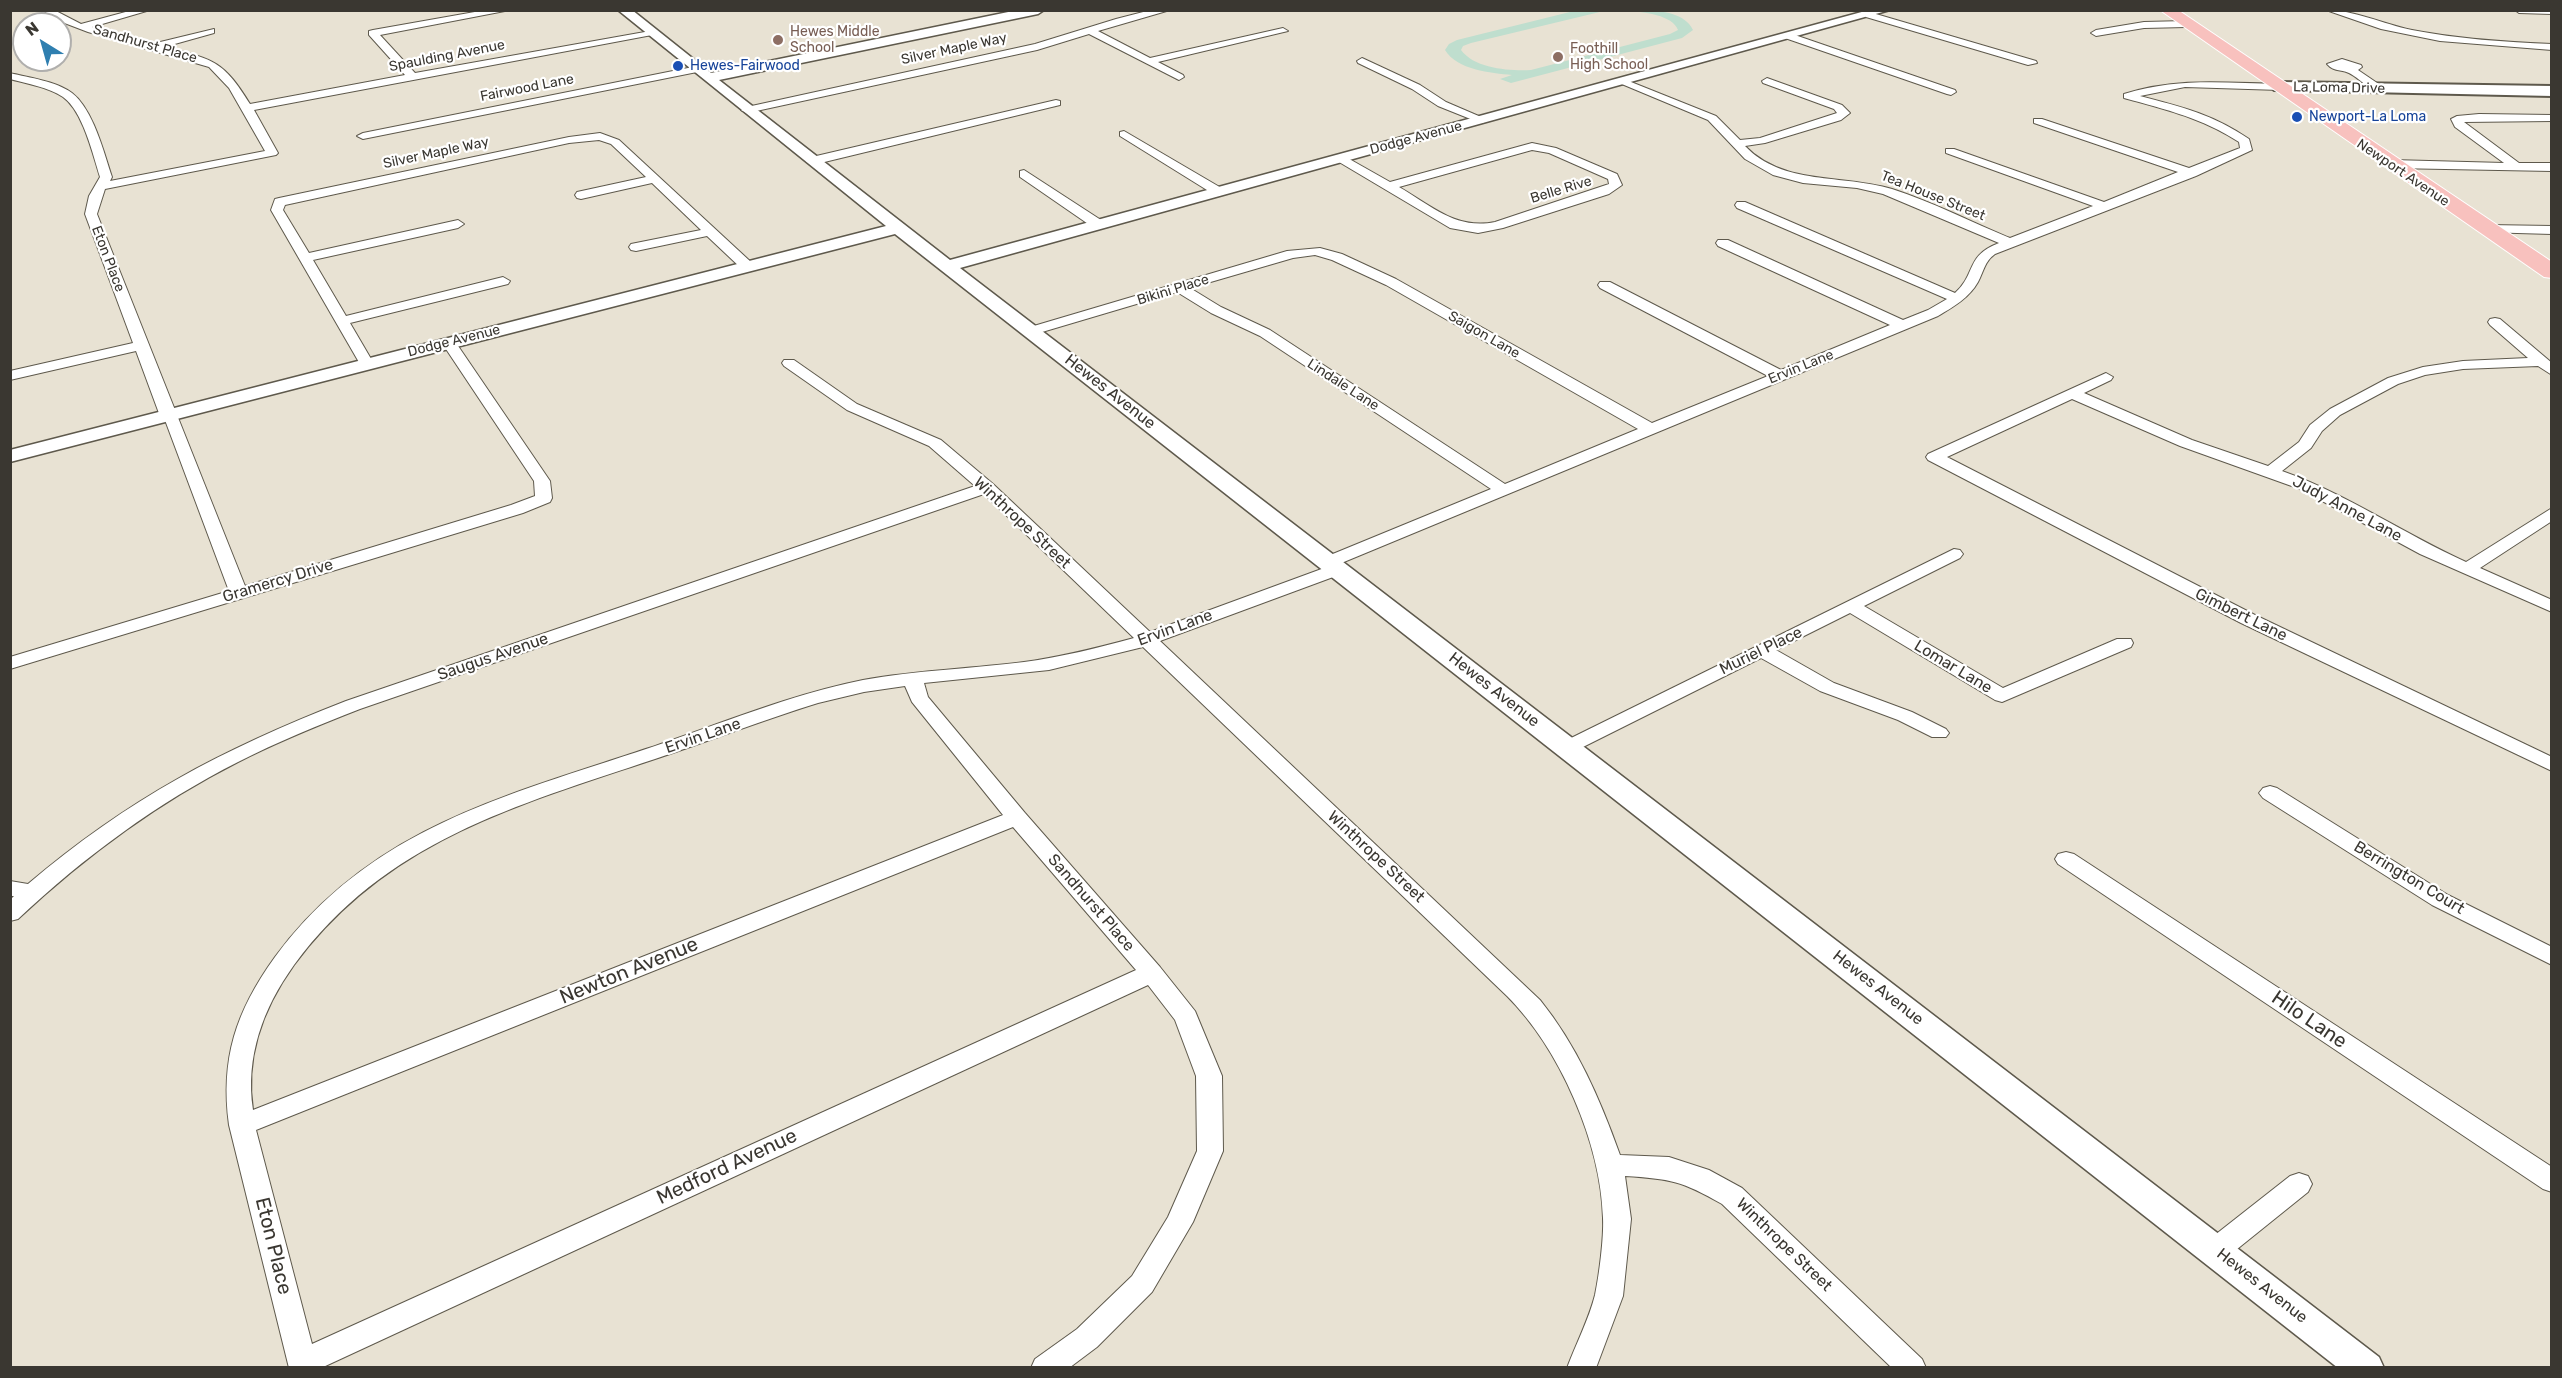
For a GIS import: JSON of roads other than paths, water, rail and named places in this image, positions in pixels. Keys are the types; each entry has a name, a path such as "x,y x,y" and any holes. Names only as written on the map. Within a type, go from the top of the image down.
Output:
{"main road":[{"name":"Newport Avenue","path":"2167,10 2487,230 2552,272"},
{"name":"La Loma Drive","path":"2280,87 2552,91"}],"street":[{"name":"Sandhurst Place","path":"47,10 64,22 155,46 207,62 220,70 247,108 272,153 100,186"},
{"path":"82,27 146,10"},
{"path":"413,77 373,33 506,10"},
{"name":"Hewes Avenue","path":"624,10 812,161 2366,1368"},
{"path":"703,73 1038,10"},
{"name":"Silver Maple Way","path":"747,110 1037,46 1119,21 1166,10"},
{"name":"Dodge Avenue","path":"948,266 1884,10"},
{"path":"2330,10 2386,27 2477,43 2552,47"},
{"path":"2519,10 2552,11"},
{"path":"1869,15 2032,63"},
{"path":"2096,33 2144,25 2186,24"},
{"path":"155,46 210,31"},
{"path":"1091,31 1179,77"},
{"path":"1149,61 1283,31"},
{"name":"Spaulding Avenue","path":"247,108 652,32"},
{"path":"1789,36 1951,92"},
{"path":"1362,61 1416,87 1442,104 1482,120"},
{"path":"2351,70 2379,88"},
{"name":"Fairwood Lane","path":"363,136 703,73"},
{"name":"Eton Place","path":"10,76 59,91 70,97 77,104 99,153 106,177 94,196 91,214 239,593"},
{"path":"1736,144 1761,141 1837,118 1844,113 1838,106 1767,81"},
{"name":"Tea House Street","path":"1622,82 1712,118 1724,126 1736,144 1752,161 1779,174 1805,180 1871,187 2010,243"},
{"name":"La Loma Drive","path":"2247,145 2239,136 2211,120 2128,96 2149,88 2183,82 2280,87"},
{"path":"812,161 1056,103"},
{"path":"2516,166 2459,125 2457,119 2552,118"},
{"path":"2038,122 2192,172"},
{"path":"1124,134 1219,192"},
{"name":"Silver Maple Way","path":"306,258 277,210 279,202 568,140 600,136 615,142 654,179"},
{"name":"Ervin Lane","path":"242,1125 237,1098 237,1063 250,1020 270,981 290,953 348,890 388,862 444,830 532,795 808,700 865,686 1049,664 1113,650 1145,639 1334,566 1503,490 1933,313 1956,298 1973,279 1980,257 1990,251 2238,154 2246,150 2247,145"},
{"name":"Belle Rive","path":"1340,159 1455,225 1478,229 1498,225 1605,191 1616,185 1613,177 1552,150 1532,146 1389,186"},
{"path":"1950,151 2105,206"},
{"path":"2392,164 2552,167"},
{"path":"1024,174 1099,225"},
{"path":"581,195 654,179 747,266"},
{"path":"1741,205 1956,298"},
{"path":"367,364 306,258 458,224"},
{"name":"Dodge Avenue","path":"10,456 898,228"},
{"path":"2487,230 2552,230"},
{"path":"636,247 712,231"},
{"path":"1723,243 1903,326"},
{"name":"Bikini Place","path":"1032,331 1292,254 1315,251"},
{"name":"Saigon Lane","path":"1315,251 1337,257 1391,282 1650,429"},
{"path":"343,321 503,281"},
{"path":"1605,285 1780,376"},
{"name":"Lindale Lane","path":"1180,288 1216,310 1265,333 1503,490"},
{"path":"2495,322 2545,367"},
{"name":"Gramercy Drive","path":"10,663 544,498 542,481 449,343"},
{"path":"10,376 141,345"},
{"name":"Winthrope Street","path":"789,363 852,407 935,443 987,488 1494,969 1536,1012 1571,1066 1594,1117 1610,1165 1669,1168 1701,1178 1732,1196 1912,1368"},
{"path":"2271,472 2305,445 2316,428 2335,412 2392,381 2423,371 2463,365 2545,367"},
{"path":"2072,393 2106,377"},
{"name":"Judy Anne Lane","path":"2072,393 2186,443 2271,472 2330,496 2398,536 2552,607"},
{"name":"Gimbert Lane","path":"2072,393 1934,457 2248,619 2552,765"},
{"name":"Saugus Avenue","path":"10,913 21,890 85,849 160,796 230,757 297,727 353,705 987,488"},
{"path":"2467,569 2552,513"},
{"name":"Muriel Place","path":"1568,747 1954,554"},
{"name":"Lomar Lane","path":"1851,606 2002,696 2124,643"},
{"path":"1761,650 1827,687 1905,716 1939,733"},
{"name":"Sandhurst Place","path":"913,680 919,698 1017,818 1152,973 1186,1017 1209,1076 1210,1151 1179,1222 1142,1284 1087,1338 1045,1368"},
{"name":"Berrington Court","path":"2270,793 2440,900 2552,957"},
{"name":"Newton Avenue","path":"242,1125 1017,818"},
{"name":"Hilo Lane","path":"2066,859 2552,1181"},
{"name":"Medford Avenue","path":"303,1365 1152,973"},
{"name":"Eton Place","path":"242,1125 303,1365"},
{"path":"1581,1368 1609,1296 1617,1220 1610,1165"},
{"path":"2216,1250 2299,1185"}],"place":[{"name":"Hewes Middle School","path":"778,40"},
{"name":"Foothill High School","path":"1558,57"},
{"name":"Hewes-Fairwood","path":"678,66"},
{"name":"Newport-La Loma","path":"2297,117"}]}
